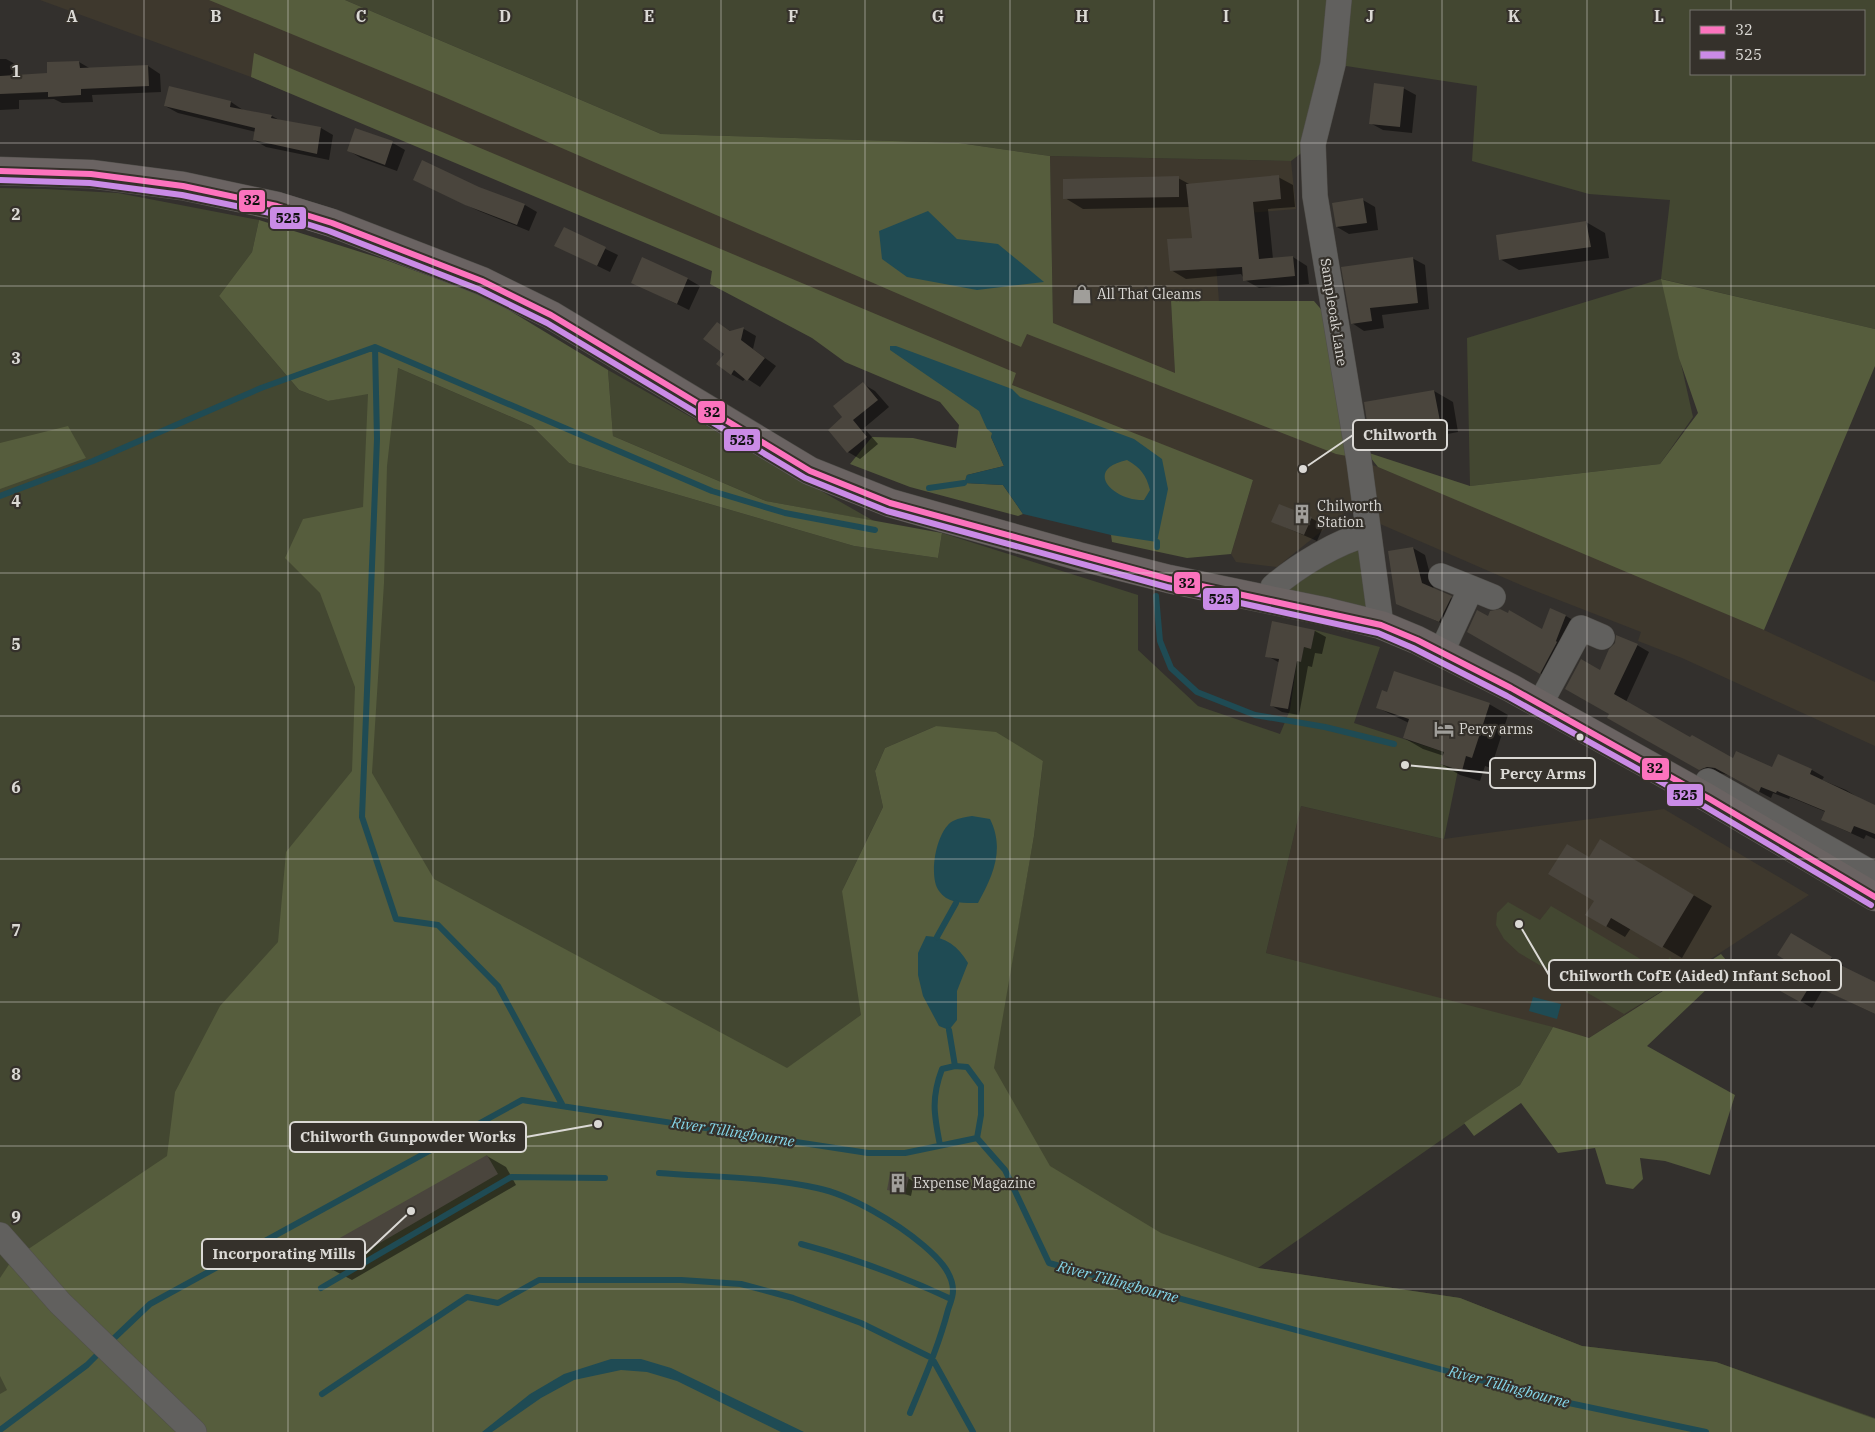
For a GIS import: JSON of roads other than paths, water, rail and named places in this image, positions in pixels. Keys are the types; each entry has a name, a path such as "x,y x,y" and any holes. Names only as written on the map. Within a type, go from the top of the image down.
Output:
{"main road":[{"path":"0,171 91,174 183,186 277,206 332,222 482,282 551,315 810,471 847,488 890,503 1078,556 1169,579 1381,626 1442,651 1787,835 1875,897"}],"street":[{"name":"Sampleoak Lane","path":"1339,0 1333,64 1313,144 1315,196 1359,461 1381,626"},
{"path":"1271,601 1273,587 1282,579 1341,543 1368,534"},
{"path":"1440,576 1482,593 1442,651"},
{"path":"1540,704 1584,630"},
{"path":"1708,780 1787,835 1875,875"},
{"path":"0,1235 60,1303 194,1432"}],"water":[{"path":"928,211 957,239 998,244 1044,282 977,290 907,277 882,259 879,231"},
{"path":"890,346 896,346 1012,389 1020,397 1134,439 1162,459 1168,489 1157,542 1111,535 1023,514 1003,485 964,483 967,475 1004,466 991,437 992,433 987,429 979,411 890,350","holes":["1127,460 1145,476 1150,490 1144,500 1122,496 1107,484 1106,471 1114,465"]},
{"path":"972,816 990,819 997,841 995,862 988,883 978,903 952,901 939,891 936,884 934,875 935,854 938,843 947,826 955,820"},
{"path":"926,936 940,938 956,947 968,963 957,991 957,1020 949,1030 939,1026 923,996 918,975 918,953"},
{"path":"1533,997 1561,1004 1557,1019 1529,1011"},
{"path":"611,1359 641,1359 671,1368 804,1432 781,1432 677,1381 647,1372 621,1370 574,1380 541,1398 492,1432 482,1432 530,1394 564,1374"}],"waterway":[{"path":"375,347 377,439 362,817 396,919 438,925 498,986 563,1106"},
{"path":"0,496 93,461 261,388 375,347 712,491 785,513 875,530"},
{"path":"929,488 964,483"},
{"path":"1157,542 1157,547"},
{"path":"1156,596 1160,641 1171,668 1197,692 1255,715 1325,727 1394,744"},
{"path":"937,937 956,903"},
{"path":"949,1030 955,1066 967,1067 981,1086 981,1115 977,1138"},
{"path":"940,1145 935,1115 936,1089 942,1069 955,1066"},
{"name":"River Tillingbourne","path":"109,1343 150,1304 522,1100 868,1153 905,1153 977,1138 1005,1170 1049,1263 1550,1399 1706,1432"},
{"path":"659,1173 739,1178 798,1184 817,1188 859,1203 887,1219 934,1255 947,1271 953,1293 936,1349 910,1413"},
{"path":"321,1288 511,1177 605,1178"},
{"path":"801,1244 877,1268 951,1299"},
{"path":"322,1394 467,1297 498,1303 539,1280 681,1280 741,1284 793,1298 861,1323 932,1358 973,1432"},
{"path":"0,1430 87,1365 102,1350"}],"place":[{"name":"All That Gleams","path":"1082,294"},
{"name":"Chilworth","path":"1303,469"},
{"name":"Chilworth Station","path":"1302,514"},
{"name":"Percy arms","path":"1444,729"},
{"name":"Percy Arms","path":"1405,765"},
{"name":"Chilworth CofE (Aided) Infant School","path":"1519,924"},
{"name":"Chilworth Gunpowder Works","path":"598,1124"},
{"name":"Expense Magazine","path":"898,1183"},
{"name":"Incorporating Mills","path":"411,1211"}]}
